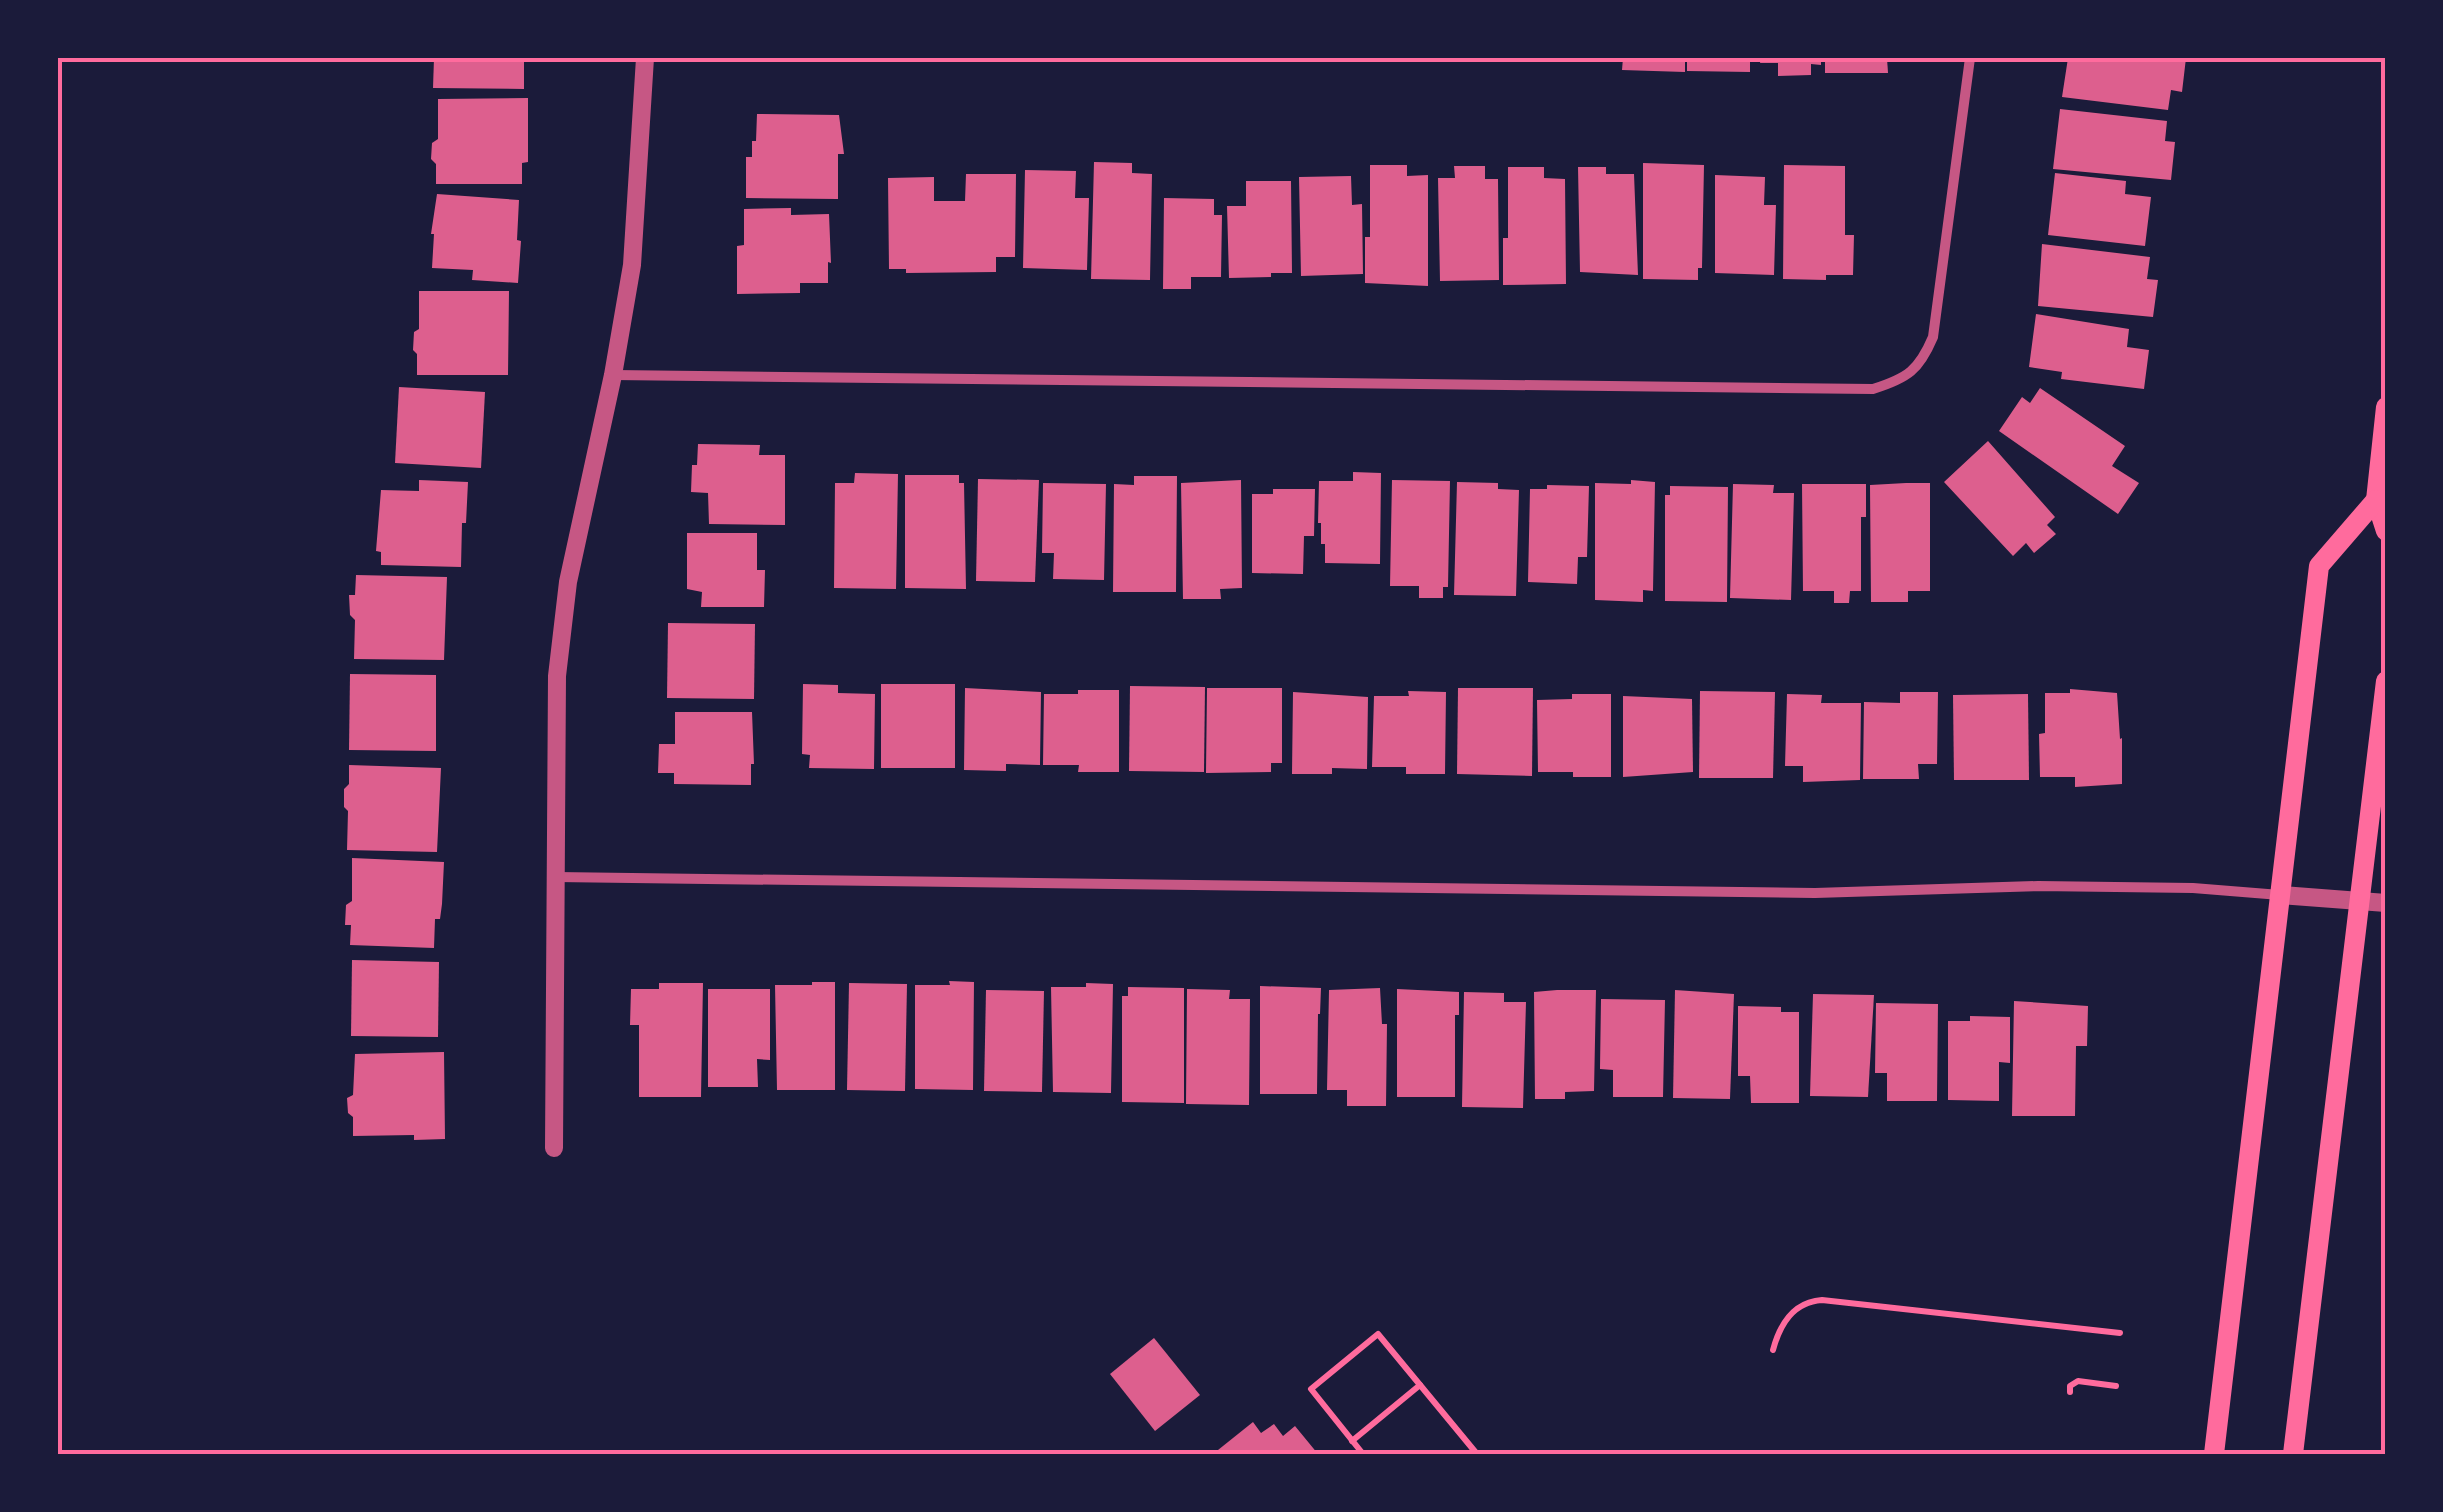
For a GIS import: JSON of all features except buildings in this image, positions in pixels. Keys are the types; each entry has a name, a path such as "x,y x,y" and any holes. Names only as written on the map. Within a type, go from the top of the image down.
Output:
{"main road":[{"path":"2386,407 2376,500 2386,530"},
{"path":"2214,1454 2319,566 2376,500"},
{"path":"2293,1454 2386,681"}],"street":[{"path":"554,1148 557,676 568,582 613,375 632,266 644,58"},
{"path":"613,375 1873,389 1898,382 1921,364 1933,337 1970,58"},
{"path":"556,876 1815,893 2038,886 2194,888 2386,903"}],"path":[{"path":"1773,1350 1780,1327 1789,1315 1810,1301 1822,1300 2120,1333"},
{"path":"1363,1454 1311,1389 1378,1334 1477,1454"},
{"path":"2070,1392 2070,1386 2078,1382 2116,1386"},
{"path":"1352,1441 1420,1385"}]}
